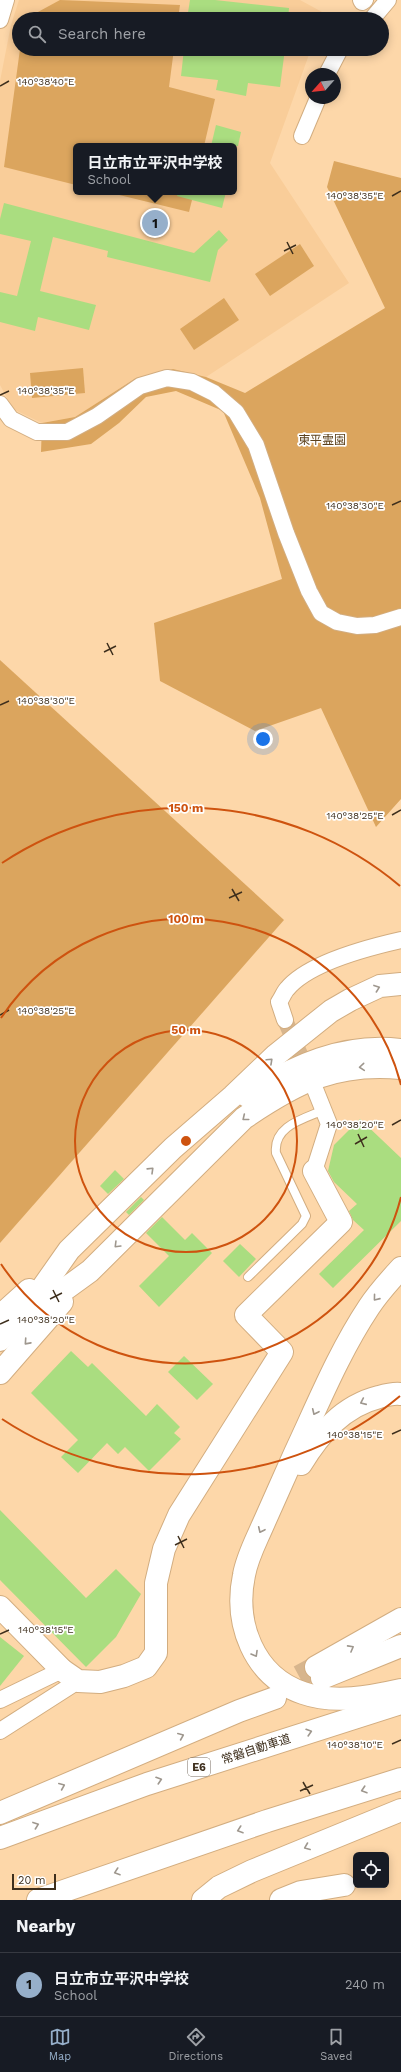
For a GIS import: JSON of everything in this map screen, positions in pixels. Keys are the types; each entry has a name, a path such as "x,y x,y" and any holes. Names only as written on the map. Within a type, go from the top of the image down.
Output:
{"main road":[{"path":"0,1340 8,1320 69,1250 172,1148 200,1125 276,1055 331,1011 380,986 401,984"},
{"path":"200,1125 288,1071 308,1063 346,1051 372,1049 401,1050"},
{"path":"0,1373 90,1271 244,1118 294,1086 344,1068 377,1066 401,1068"},
{"path":"0,1607 70,1675 100,1682 124,1676 146,1667 156,1653 156,1583 164,1549 179,1515 282,1352 246,1315 341,1222 314,1171"},
{"path":"401,1268 369,1307 344,1349 252,1548 244,1574 241,1610 244,1626 255,1656 275,1678 303,1693 342,1699 366,1697 401,1690"},
{"path":"8,1320 90,1271"},
{"path":"271,1506 283,1495 308,1454 339,1417 348,1409 369,1399 385,1395 401,1394"},
{"path":"401,1619 319,1672 401,1646"},
{"path":"0,1624 29,1636"},
{"path":"0,1813 273,1695"},
{"name":"常磐自動車道","path":"0,1838 147,1784 401,1703"},
{"path":"38,1900 267,1821 401,1779"},
{"path":"203,1900 219,1887 252,1871 401,1810"},
{"path":"282,1900 301,1892 344,1885 322,1900"}],"street":[{"path":"0,20 6,0"},
{"path":"361,0 362,2 365,0"},
{"path":"378,12 388,0"},
{"path":"330,68 336,56"},
{"path":"302,136 315,104"},
{"path":"0,404 11,419 38,432 67,432 97,416 140,386 166,378 192,382 214,393 236,412 256,445 286,533 309,591 322,613 337,622 357,626 375,625 401,617"},
{"path":"285,1020 279,1002 287,988 302,975 357,950 401,940"},
{"path":"314,1171 329,1124 315,1089"},
{"path":"0,1700 70,1675"},
{"path":"0,1731 70,1675"}],"lane":[{"path":"248,1277 302,1224 306,1216 276,1153 275,1145 278,1137 283,1130 324,1110"}],"shaded area":[{"path":"19,0 300,0 322,12 15,12"},
{"path":"12,22 12,56 308,56 270,163 349,283 206,377 173,369 136,378 75,417 42,423 13,409 0,385 0,81"}],"green space":[{"path":"60,0 180,5 179,12 38,12"},
{"path":"19,56 173,56 169,87 215,99 205,143 73,143 73,184 4,167"},
{"name":"東平霊園","path":"334,161 401,178 401,799 376,827 321,708 255,731 160,681 154,623 282,579 260,498 223,411 176,391 146,397 119,423 91,444 41,452 42,423 75,417 136,378 173,369 206,377 245,393 385,308 327,187"},
{"path":"119,195 193,195 189,212"},
{"path":"300,244 314,266 270,296 255,274"},
{"path":"224,298 239,320 194,350 180,329"},
{"path":"83,368 85,393 32,398 30,373"},
{"path":"0,660 284,920 0,1243"}],"building":[{"path":"190,0 215,0 289,8 289,12 188,12"},
{"path":"183,56 284,56 280,87 248,83 246,96 216,90 218,80 181,76"},
{"path":"216,125 241,132 238,146 237,143 212,143"},
{"path":"177,195 225,195 222,208"},
{"path":"4,203 194,253 219,230 228,240 218,250 210,282 107,257 108,251 53,237 40,291 96,305 89,330 38,317 35,331 0,322 0,292 17,296 31,241 0,234 0,219"},
{"path":"360,1119 401,1158 401,1221 333,1288 319,1274 364,1230 353,1220 349,1211 357,1204 334,1182 328,1171 334,1145"},
{"path":"115,1170 124,1179 108,1194 100,1186"},
{"path":"141,1197 144,1200 129,1215 126,1212"},
{"path":"162,1217 185,1240 192,1233 212,1253 159,1307 139,1286 169,1256 146,1233"},
{"path":"240,1244 256,1259 239,1277 223,1261"},
{"path":"71,1351 88,1367 92,1363 146,1416 157,1404 180,1427 174,1433 181,1439 149,1471 125,1447 118,1454 107,1443 78,1473 61,1457 78,1440 31,1393"},
{"path":"184,1356 213,1384 197,1400 168,1372"},
{"path":"0,1510 86,1598 116,1569 141,1594 116,1637 86,1667 0,1580"},
{"path":"0,1637 24,1656 0,1686"}],"tunnel":[{"path":"285,1020 309,1075"},
{"path":"270,1692 316,1667"}],"place":[{"name":"日立市立平沢中学校","path":"155,223"}]}
